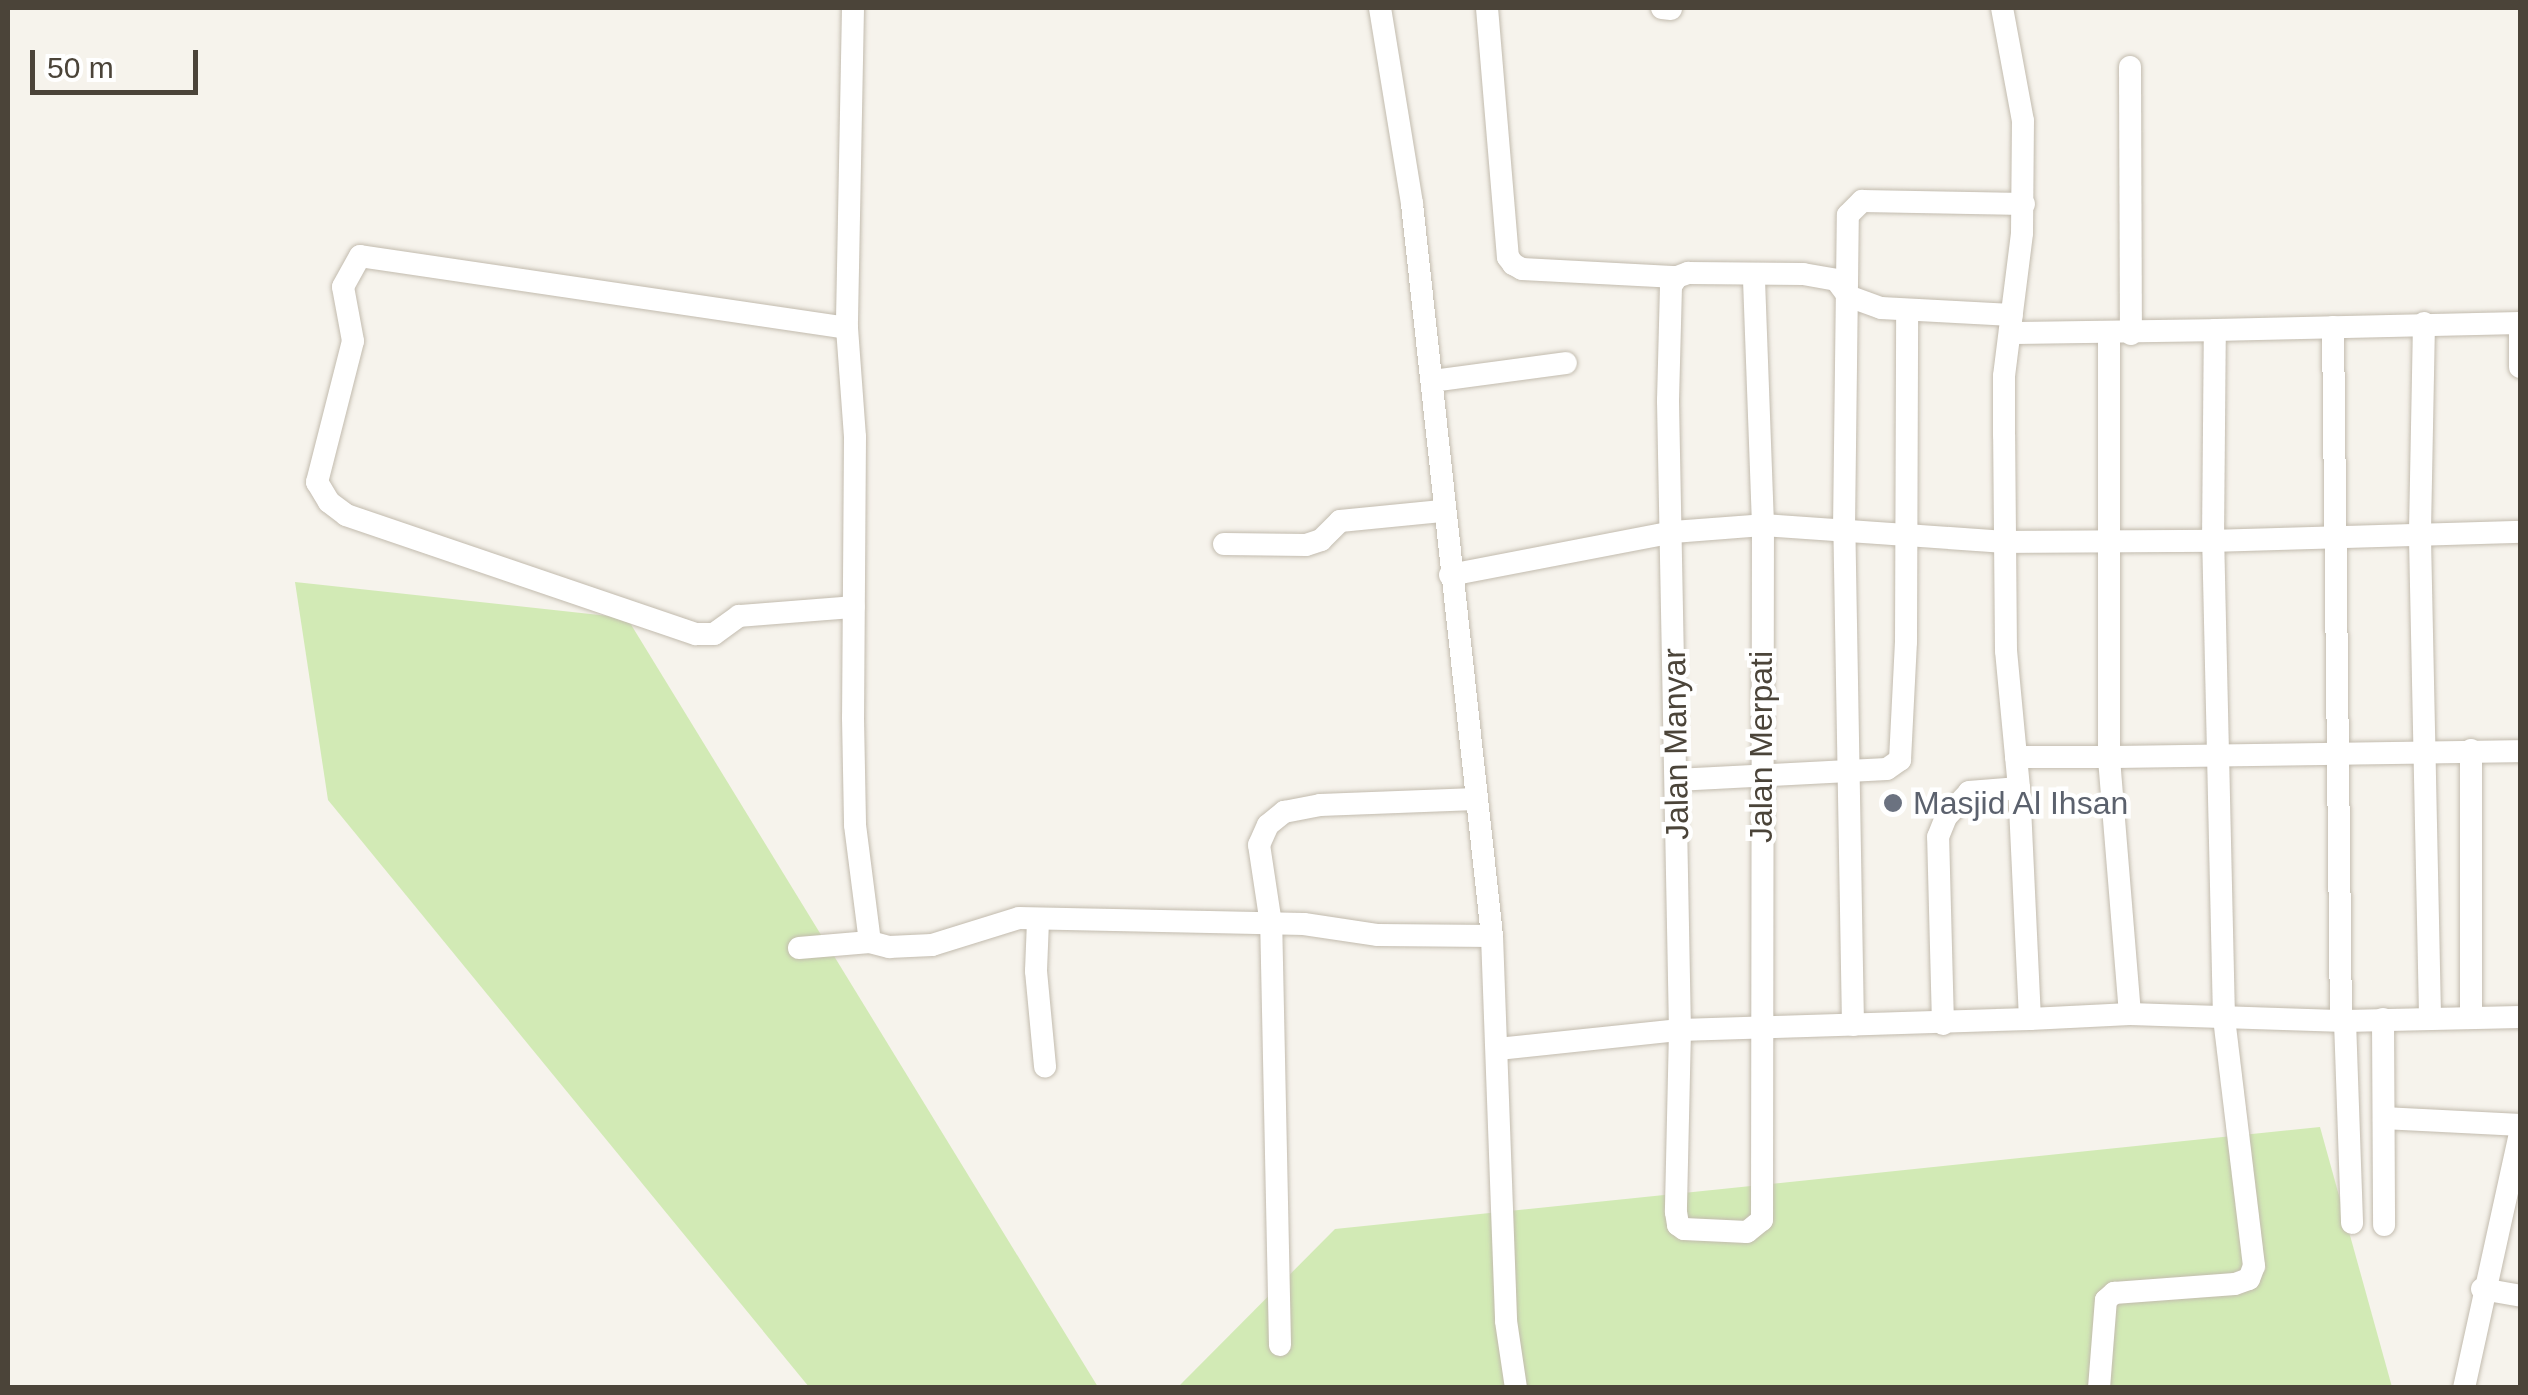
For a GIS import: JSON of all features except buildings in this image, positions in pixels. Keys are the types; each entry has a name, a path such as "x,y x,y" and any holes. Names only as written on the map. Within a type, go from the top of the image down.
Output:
{"street":[{"path":"853,8 847,328 855,437 856,826 870,942"},
{"path":"1380,8 1412,204 1433,381 1442,511 1492,936 1506,1322 1516,1388"},
{"path":"1488,8 1508,256 1522,269 1677,277 1688,273 1822,277 1836,280 1848,296 1881,308 2120,334 2520,323 2520,367"},
{"path":"1662,8 1671,9"},
{"path":"2002,8 2021,106 2024,204 2004,376 2005,542 2006,651 2019,788 2030,1018"},
{"path":"2130,67 2108,542 2109,756 2130,1014"},
{"path":"1853,1025 1844,529 1848,215 1862,201 2024,204"},
{"path":"847,328 360,256 343,287 353,340 317,482 329,502 346,515 696,634 714,634 739,616 854,607"},
{"name":"Jalan Merpati","path":"1676,1212 1678,1225 1684,1230 1747,1232 1762,1220 1763,526 1754,275"},
{"name":"Jalan Manyar","path":"1676,1212 1680,1030 1668,401 1671,286 1677,277"},
{"path":"1676,780 1760,772 1887,769 1903,754 1907,311"},
{"path":"2424,323 2420,538 2430,1018"},
{"path":"2333,327 2332,538 2343,1021 2352,1222"},
{"path":"2099,1388 2106,1300 2114,1293 2235,1284 2249,1278 2254,1266 2224,1018 2213,541 2215,330"},
{"path":"1433,381 1566,363"},
{"path":"1224,544 1306,545 1321,540 1340,522 1442,511"},
{"path":"1450,575 1673,532 1763,526 2005,542 2420,538 2520,532"},
{"path":"2471,750 2471,1016"},
{"path":"2016,757 2520,751"},
{"path":"1943,1024 1938,837 1946,818 1969,792 2019,788"},
{"path":"1280,1345 1271,924 1259,846 1268,824 1284,812 1320,805 1476,799"},
{"path":"799,948 870,942 889,947 932,945 1000,922 1038,921 1271,924 1378,935 1492,936"},
{"path":"1038,921 1036,971 1045,1067"},
{"path":"1498,1049 1680,1030 1943,1024 2130,1014 2343,1021 2520,1017"},
{"path":"2383,1019 2384,1226"},
{"path":"2384,1118 2520,1126"},
{"path":"2464,1388 2482,1290 2520,1133"},
{"path":"2482,1290 2520,1296"}],"green space":[{"path":"295,582 627,618 1098,1387 809,1387 328,800"},
{"path":"2320,1127 2392,1387 1177,1388 1335,1229"}],"place":[{"name":"Masjid Al Ihsan","path":"1893,803"}]}
